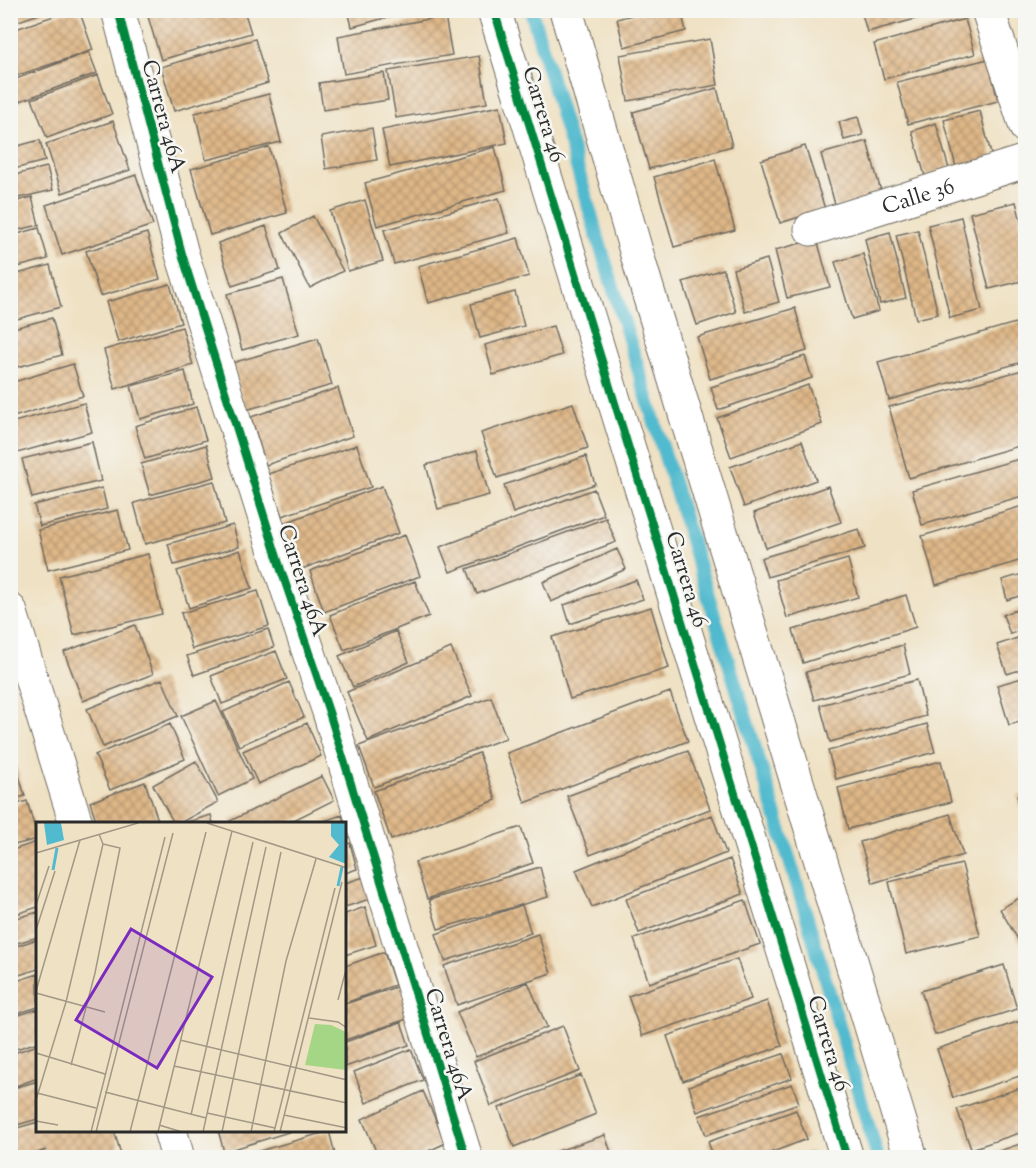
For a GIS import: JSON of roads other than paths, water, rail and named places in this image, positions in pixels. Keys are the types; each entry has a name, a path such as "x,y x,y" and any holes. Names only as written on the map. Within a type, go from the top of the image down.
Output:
{"street":[{"name":"Carrera 46A","path":"118,10 186,265 281,570 330,712 466,1158"},
{"name":"Carrera 46","path":"494,10 847,1158"},
{"path":"566,10 650,298 911,1158"},
{"path":"988,10 1026,127"},
{"name":"Calle 36","path":"811,229 1026,160"},
{"path":"10,610 76,822"},
{"path":"170,1132 178,1158"}],"waterway":[{"path":"531,10 596,232 801,897 878,1158"}]}
